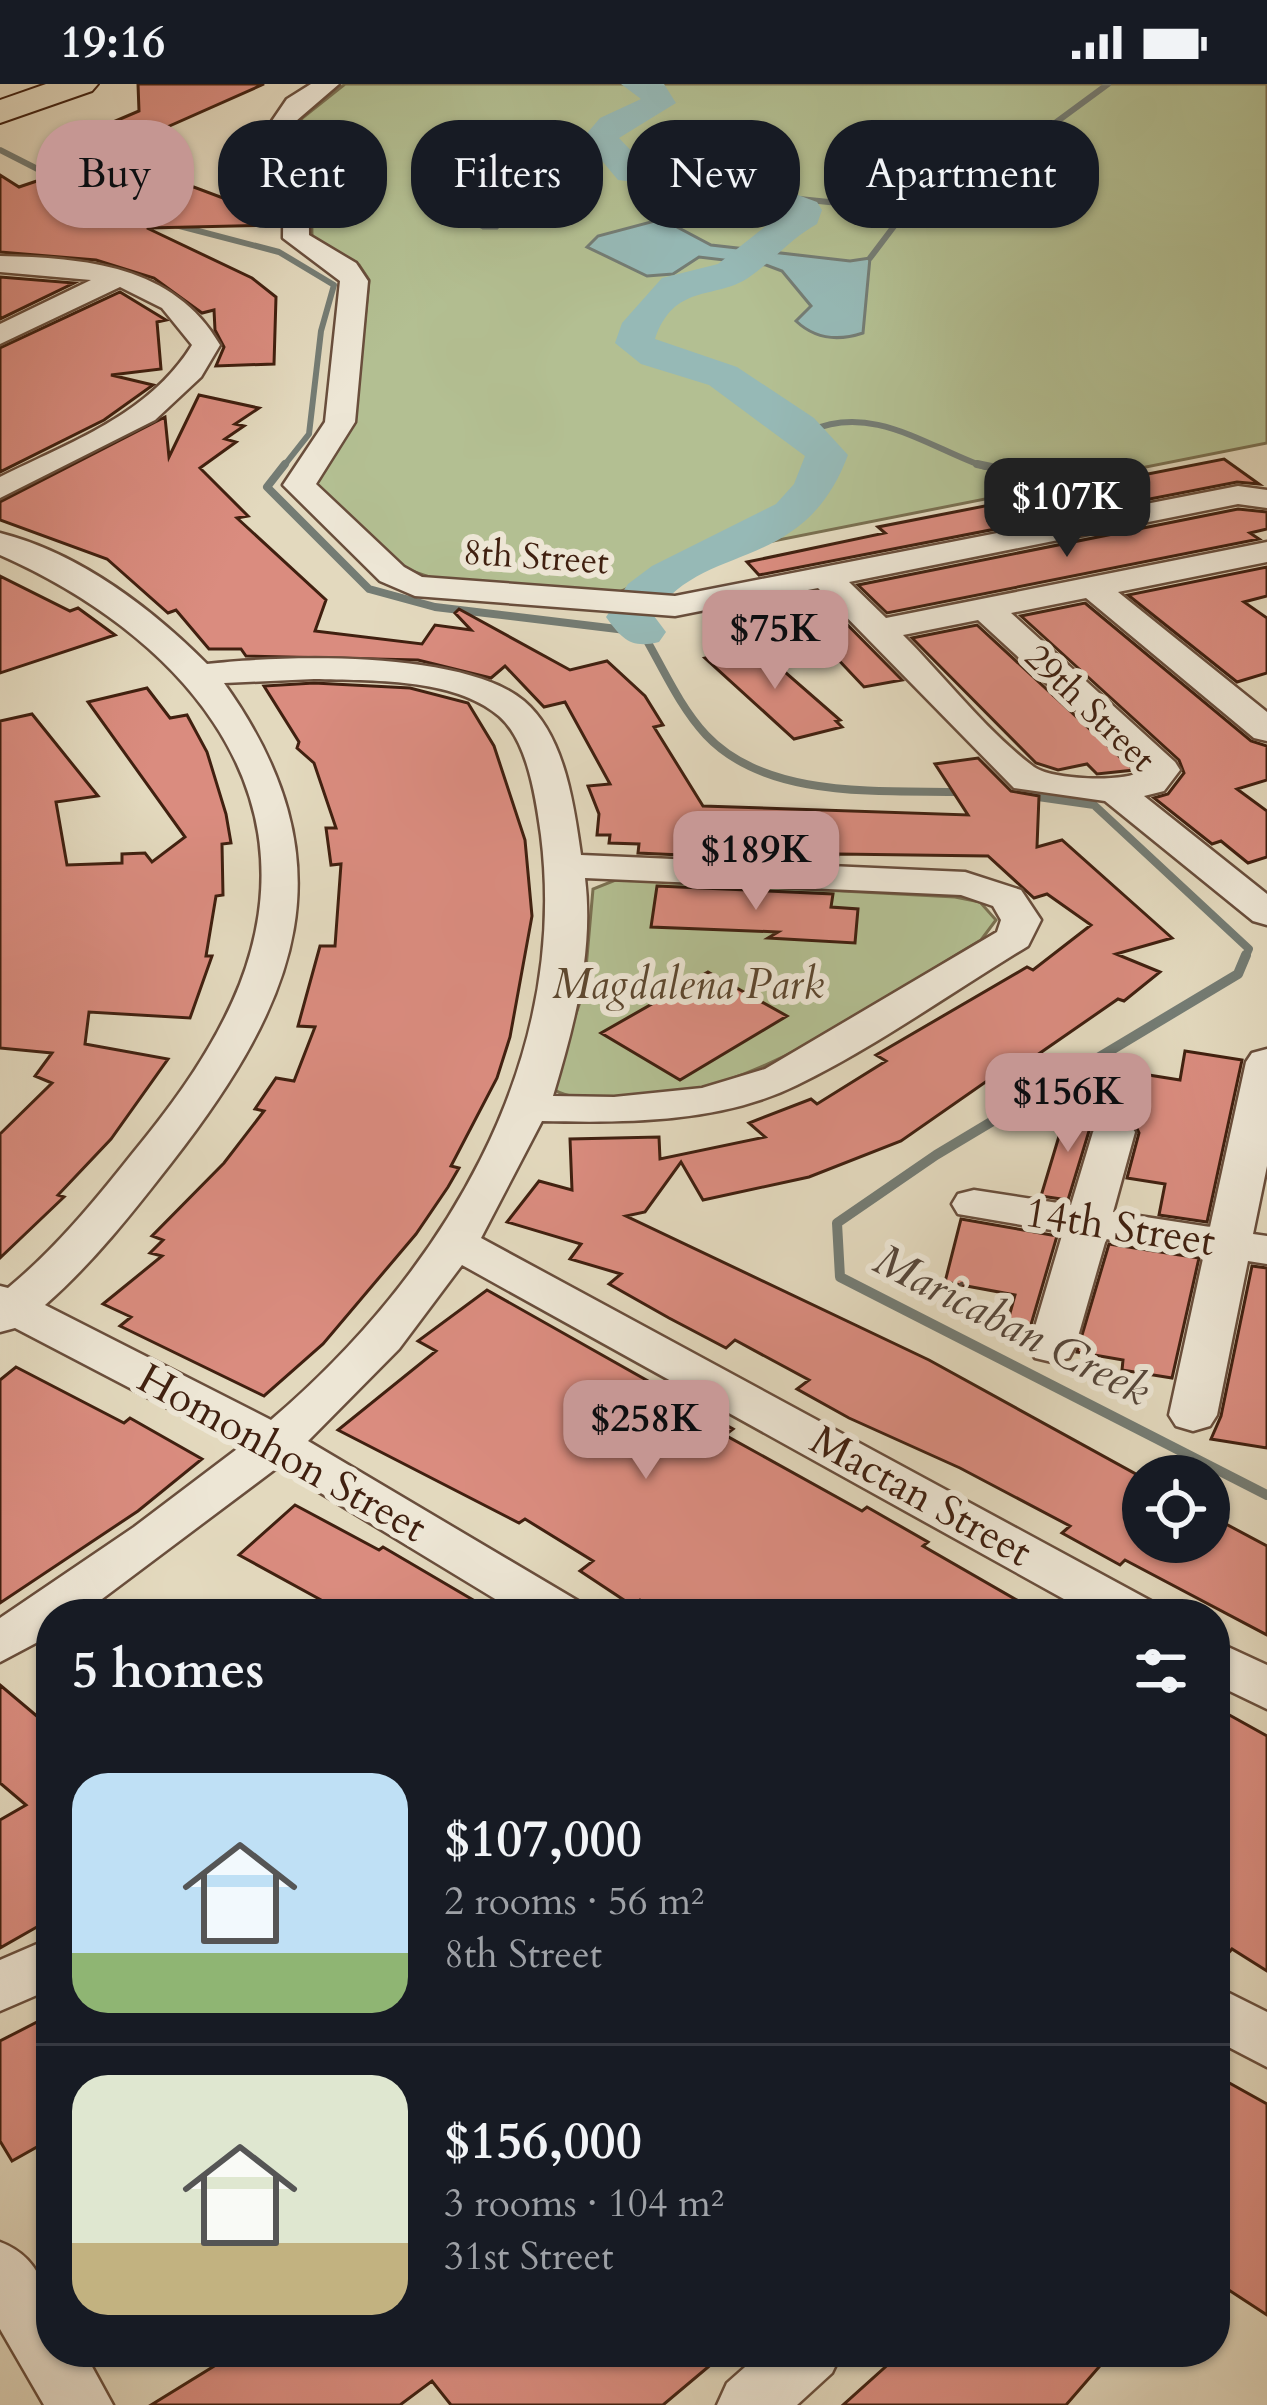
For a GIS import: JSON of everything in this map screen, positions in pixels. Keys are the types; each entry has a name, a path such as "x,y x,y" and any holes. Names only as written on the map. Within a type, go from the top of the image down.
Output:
{"highway":[{"path":"6,96 51,84"},
{"path":"6,96 80,84"}],"street":[{"name":"8th Street","path":"327,84 296,104 284,121 296,140 296,238 346,269 354,281 340,422 299,479 301,490 392,574 415,586 666,606 829,580 1257,494"},
{"path":"0,264 115,279 156,291 181,307 198,326 206,345 196,367 151,409 0,489"},
{"path":"0,335 115,279"},
{"path":"0,543 92,586 144,623 200,675 249,739 277,817 278,914 256,990 206,1093 80,1246 5,1308"},
{"path":"882,629 1267,552"},
{"name":"29th Street","path":"829,580 1027,780 1116,791 1150,783 1162,770 984,607"},
{"path":"1091,586 1267,730"},
{"path":"68,1599 275,1443 383,1337 455,1242 530,1108 560,995 568,866 552,792 526,728 492,696 440,681 310,668 200,675"},
{"path":"1217,687 1267,693"},
{"name":"29th Street","path":"1116,791 1267,913"},
{"path":"530,1108 614,1110 706,1100 780,1078 1014,938 1021,920 1007,898 965,884 568,866"},
{"path":"1193,1415 1247,1247 1267,1062"},
{"path":"1052,1347 1114,1132"},
{"name":"14th Street","path":"974,1204 1247,1247"},
{"name":"Mactan Street","path":"455,1242 1105,1599"},
{"name":"Homonhon Street","path":"5,1308 275,1443 525,1599"},
{"path":"0,1643 36,1620"},
{"path":"1230,1668 1267,1689"},
{"path":"0,1987 36,1969"},
{"path":"1230,2019 1267,2042"},
{"path":"0,2270 36,2320"},
{"path":"749,2405 791,2367"}],"green space":[{"path":"345,84 1267,84 1267,443 703,555 619,592 435,579 406,569 313,481 355,416 369,280 359,265 312,239 312,228 387,228 387,120 301,119"},
{"name":"Magdalena Park","path":"618,879 955,897 980,902 996,920 981,940 894,994 752,1071 653,1098 569,1096 550,1087 584,991 593,889"}],"water":[{"path":"628,228 679,228 711,245 850,261 870,258 863,333 828,337 803,327 796,321 811,306 782,271 766,265 699,257 673,274 647,276 587,247 598,236"}],"building":[{"path":"138,84 264,84 183,120 118,120 139,111"},
{"path":"0,175 19,187 36,181 36,228 147,228 252,278 276,297 274,364 216,366 224,347 215,330 214,310 202,313 154,278 96,260 0,252"},
{"path":"194,187 218,196 218,226 194,227"},
{"path":"0,277 74,283 0,319"},
{"path":"120,292 166,320 157,322 161,369 111,375 153,385 104,420 0,472 0,348"},
{"path":"199,395 259,408 235,424 244,426 225,439 236,442 200,468 248,516 237,518 326,600 315,631 422,644 435,625 471,630 455,613 459,609 570,670 607,661 645,696 663,725 654,727 703,806 968,815 935,764 978,758 1011,791 1039,796 1037,847 1062,840 1172,938 1116,954 1160,972 1124,1001 1118,999 1014,1071 1007,1067 901,1141 809,1177 703,1200 681,1162 645,1212 626,1216 929,1360 1122,1466 1120,1565 1062,1533 1070,1526 797,1389 809,1380 735,1340 726,1348 609,1284 621,1274 570,1259 581,1244 507,1222 539,1181 572,1190 570,1139 659,1137 660,1159 765,1137 749,1123 811,1099 817,1104 886,1061 876,1055 1027,967 1033,970 1091,925 1047,894 1034,898 988,856 838,854 837,862 638,853 639,844 609,843 610,835 597,835 599,814 588,786 610,784 565,702 544,707 505,666 491,678 418,660 246,656 241,649 209,649 176,610 168,613 107,559 0,520 0,502 165,417 169,457"},
{"path":"1224,459 1259,484 1237,482 759,575 747,562 885,533 878,527"},
{"path":"1238,509 1267,512 1267,529 1250,533 1259,539 887,613 858,585"},
{"path":"1267,567 1267,596 1244,602 1267,618 1267,673 1237,682 1128,595"},
{"path":"0,576 70,611 78,608 115,635 0,673"},
{"path":"816,593 902,680 864,687 782,600"},
{"path":"1085,603 1251,741 1267,746 1267,780 1237,789 1267,811 1267,857 1248,863 1221,841 1212,844 1154,798 1168,794 1184,773 1179,760 1021,616"},
{"path":"977,625 1134,770 1097,774 1087,764 1058,770 1036,763 912,638"},
{"path":"755,646 840,720 836,721 842,727 794,739 705,658"},
{"path":"314,683 410,688 468,703 494,746 525,840 532,916 510,1037 497,1078 451,1166 459,1168 416,1234 323,1344 264,1396 120,1326 131,1317 103,1304 162,1256 150,1253 163,1240 152,1236 224,1163 264,1111 255,1109 276,1078 294,1081 315,1027 298,1026 320,946 335,946 341,864 331,865 326,828 336,828 314,763 297,748 299,742 264,686"},
{"path":"147,688 170,718 187,715 207,752 226,814 231,843 222,844 223,895 216,896 206,956 212,956 190,1018 89,1012 85,1044 168,1059 111,1139 58,1195 64,1197 0,1258 0,1134 52,1083 35,1076 52,1053 0,1048 0,721 32,714 98,796 56,802 67,865 122,863 122,854 145,853 152,862 185,837 88,702"},
{"path":"657,886 833,894 831,907 858,909 855,943 768,938 778,932 651,927"},
{"path":"708,972 787,1016 680,1080 601,1033"},
{"path":"1185,1051 1242,1060 1207,1222 1159,1215 1165,1184 1127,1178 1139,1133 1133,1120 1121,1118 1136,1073 1180,1080"},
{"path":"1066,1113 1102,1118 1089,1131 1068,1200 1041,1196"},
{"path":"961,1219 1057,1236 1030,1328 1007,1324 1015,1295 945,1282"},
{"path":"1109,1244 1199,1258 1172,1378 1122,1370 1123,1360 1077,1352"},
{"path":"1252,1266 1267,1268 1267,1448 1211,1439 1221,1416"},
{"path":"487,1290 733,1429 725,1435 928,1542 923,1546 1015,1599 622,1599 580,1571 593,1561 525,1519 519,1523 338,1430 436,1351 418,1341"},
{"path":"16,1367 124,1423 130,1418 202,1459 138,1511 0,1603 0,1380"},
{"path":"295,1505 379,1550 383,1547 471,1599 319,1599 239,1555"},
{"path":"1230,1526 1267,1546 1267,1635 1230,1615 1230,1599 1199,1599 1131,1563 1230,1563"},
{"path":"0,1685 36,1715 36,1928 0,1948 0,1820 26,1805 0,1783"},
{"path":"1230,1715 1267,1736 1267,1971 1232,1949"},
{"path":"36,2023 36,2147 12,2161 0,2141 0,2041"},
{"path":"1230,2083 1267,2104 1267,2315 1230,2291"},
{"path":"213,2367 708,2367 663,2405 451,2405 432,2381 400,2405 151,2405"},
{"path":"885,2367 1099,2367 1066,2405 843,2405"}],"waterway":[{"path":"638,84 656,93 659,103 612,125 600,138 631,172 738,184 804,210 804,216 776,231 732,272 676,286 636,331 635,343 655,355 723,376 744,395 799,427 827,455 814,488 792,513 763,532 669,576 645,594 630,617 642,632"},
{"path":"1059,120 1108,84"},
{"name":"Maricaban Creek","path":"0,150 36,168"},
{"path":"800,199 887,208 898,221 870,258"},
{"name":"Maricaban Creek","path":"187,228 279,252 334,285 321,331 309,434 283,467"},
{"path":"810,431 855,422 878,425 979,464"},
{"name":"Maricaban Creek","path":"285,464 267,487 369,589 435,607 642,632 696,724 731,756 760,771 827,787 963,792"},
{"path":"979,464 1067,483"},
{"path":"979,464 985,467"},
{"name":"Maricaban Creek","path":"1024,795 1094,805 1249,949 1245,958"},
{"name":"Maricaban Creek","path":"1246,955 1238,974 936,1155 837,1223 840,1277 1267,1495"}]}
